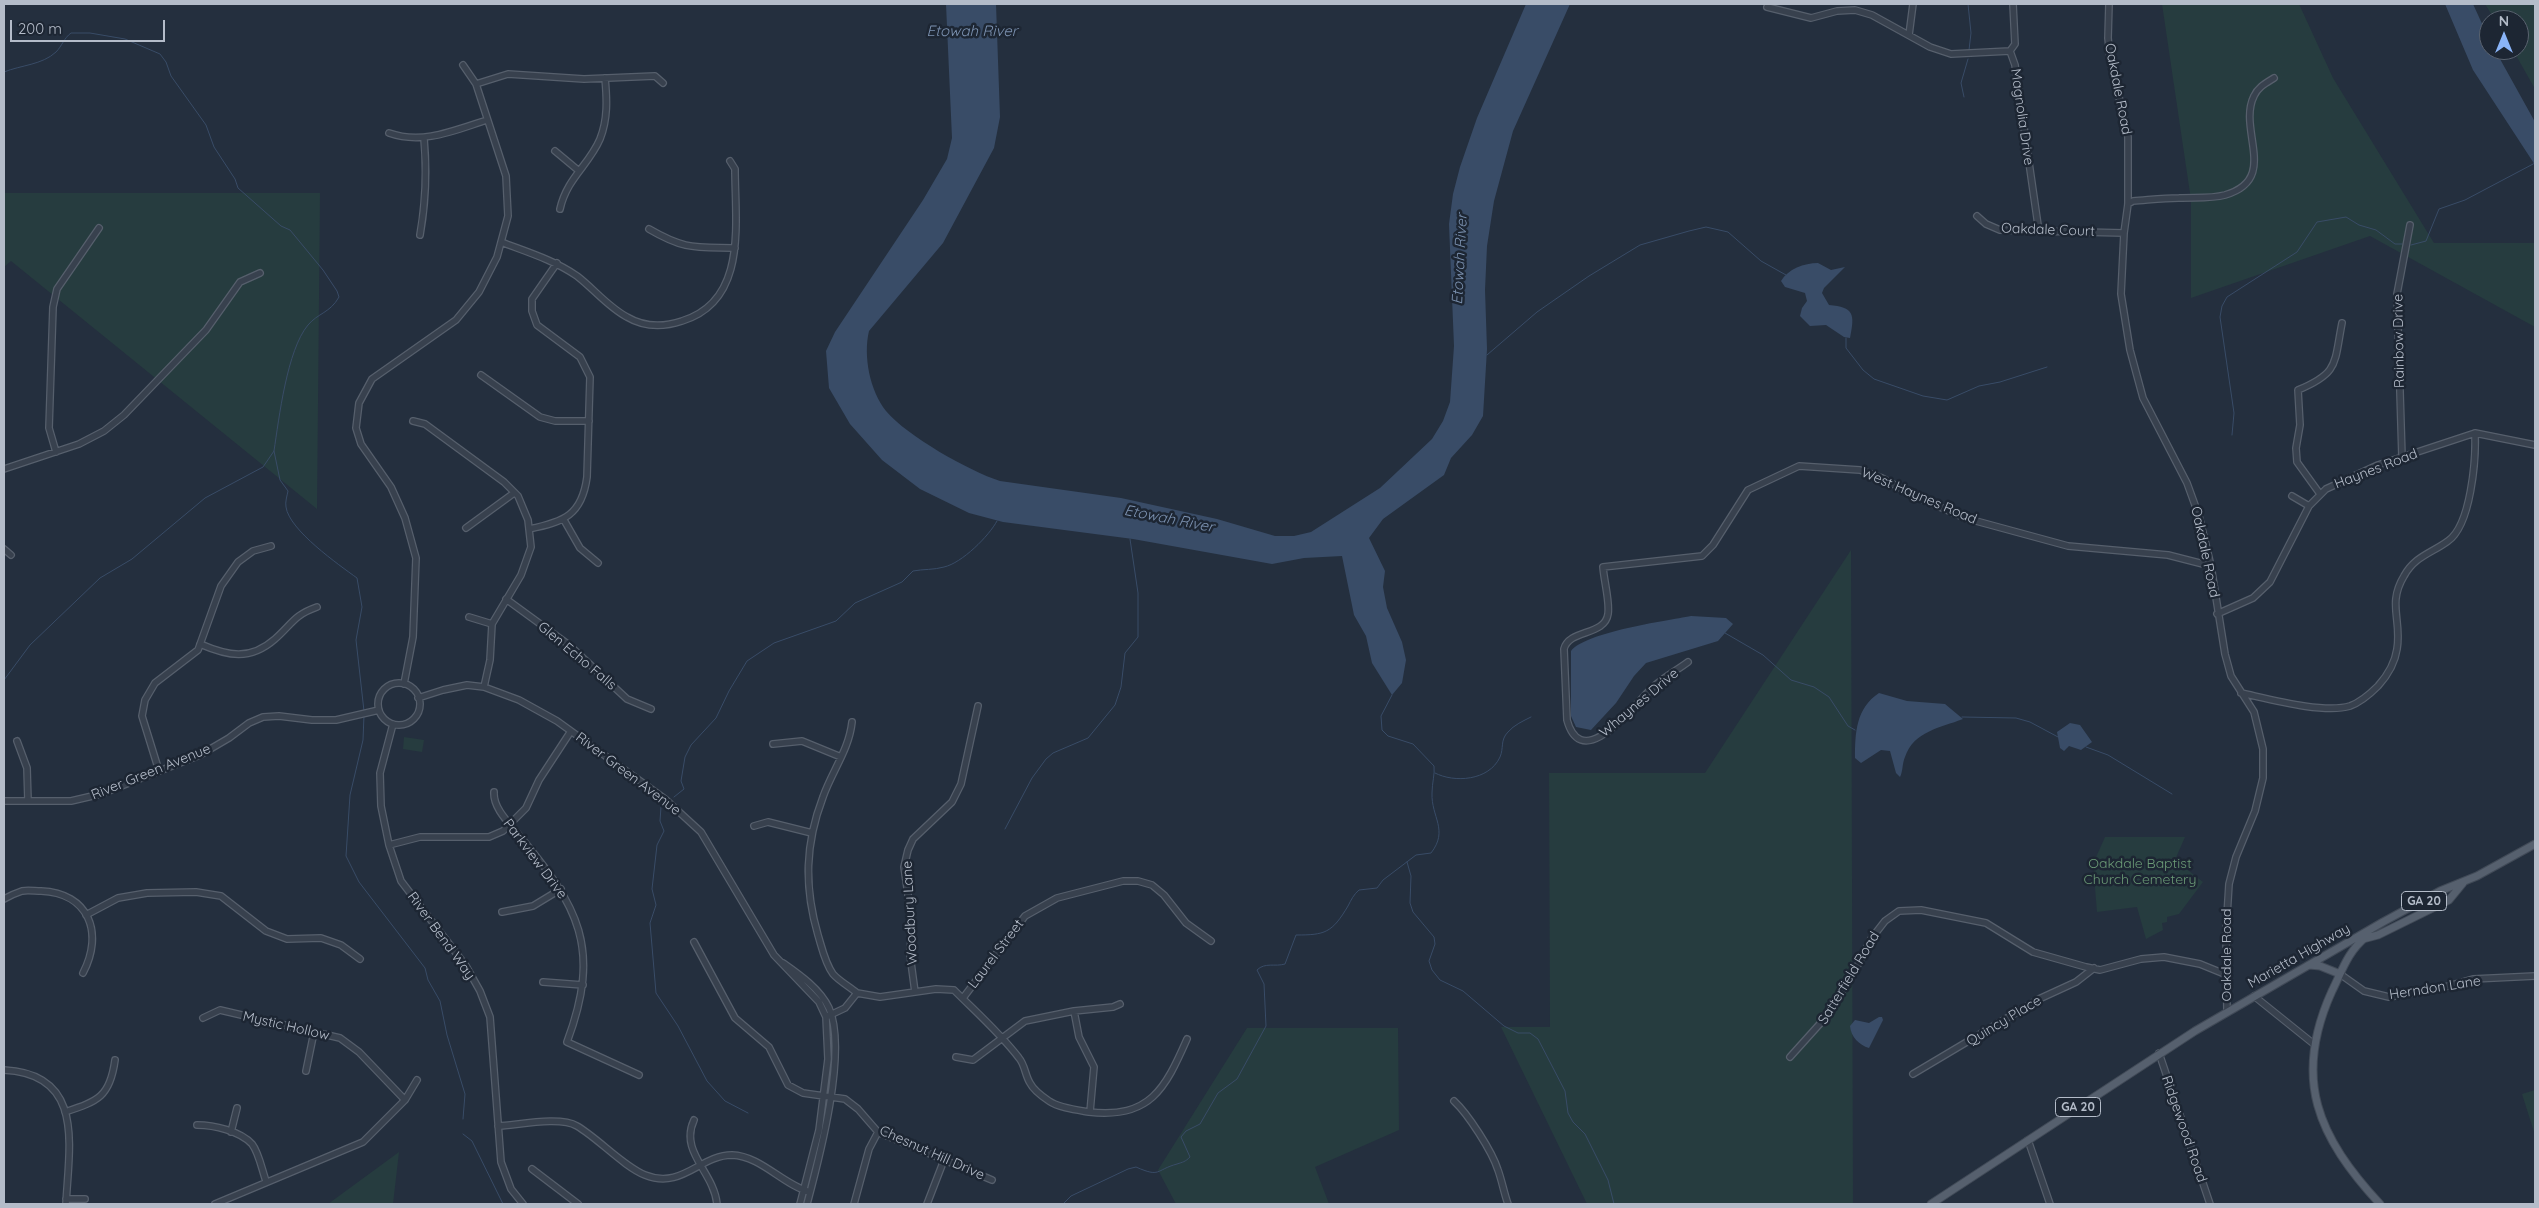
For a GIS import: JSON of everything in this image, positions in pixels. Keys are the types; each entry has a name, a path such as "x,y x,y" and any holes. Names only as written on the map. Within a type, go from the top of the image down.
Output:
{"main road":[{"name":"Marietta Highway","path":"2227,1012 2383,922 2535,844"},
{"name":"Marietta Highway","path":"2363,939 2378,935 2448,900 2465,881"},
{"name":"Marietta Highway","path":"2380,1204 2342,1159 2325,1129 2312,1079 2315,1045 2324,1009 2351,951 2383,922"},
{"path":"2308,966 2320,966 2340,974"},
{"name":"GA 20","path":"1931,1204 2160,1053 2227,1012"}],"street":[{"path":"1909,35 1913,4"},
{"name":"Magnolia Drive","path":"2014,4 2015,44 2010,52 2015,65 2039,232"},
{"name":"Oakdale Road","path":"2109,4 2108,38 2110,57 2116,76 2128,137 2128,204 2124,233 2121,294 2130,350 2143,398 2169,447 2195,504 2211,566 2217,614 2231,676 2254,712 2260,730 2264,766 2255,811 2236,857 2229,884 2226,975 2227,1012"},
{"path":"1767,7 1811,18 1837,11 1856,10 1872,15 1930,47 1951,54 2010,52"},
{"path":"404,684 413,637 416,558 405,518 391,487 361,444 356,428 359,403 372,379 456,320 479,292 497,258 508,216 506,176 476,84 463,65"},
{"path":"476,84 508,74 584,79 655,76 663,83"},
{"path":"560,209 564,192 600,140 608,111 605,78"},
{"path":"2128,204 2133,201 2222,196 2244,185 2250,179 2254,166 2250,128 2251,103 2260,87 2274,78"},
{"path":"389,134 404,138 424,138 488,120"},
{"path":"420,235 426,203 427,173 424,138"},
{"path":"555,151 579,171"},
{"path":"501,242 557,263 628,318 646,325 660,325 692,318 717,298 725,287 735,260 735,169 730,160"},
{"name":"Oakdale Court","path":"1977,216 1986,224 2000,230 2124,233"},
{"name":"Rainbow Drive","path":"2402,458 2397,294 2410,226"},
{"path":"56,452 49,428 53,307 56,289 100,228"},
{"path":"649,229 673,243 688,247 735,248"},
{"path":"529,529 564,520 576,508 585,493 590,377 580,357 537,325 532,311 532,299 557,263"},
{"path":"4,469 79,444 104,431 124,415 206,330 240,282 260,274"},
{"path":"2320,494 2297,462 2296,448 2300,425 2298,390 2319,382 2331,369 2342,323"},
{"path":"481,375 540,417 555,421 589,421"},
{"path":"413,421 425,424 504,482 514,493 528,520 531,547 524,568 492,624 490,660 484,687"},
{"path":"2241,692 2296,704 2344,707 2364,698 2382,680 2397,650 2396,590 2407,571 2416,562 2430,550 2450,540 2459,530 2466,508 2472,476 2475,434"},
{"name":"Haynes Road","path":"2217,614 2253,598 2270,582 2309,506 2320,494 2355,475 2475,434 2535,445"},
{"name":"West Haynes Road","path":"1604,567 1702,556 1713,546 1748,490 1797,466 1860,470 1882,478 1915,496 1965,518 2068,546 2168,555 2211,566"},
{"path":"466,528 514,493"},
{"path":"2292,496 2309,506"},
{"path":"564,520 580,548 598,563"},
{"path":"160,771 142,716 146,700 155,683 184,663 198,650 221,586 238,562 253,551 271,546"},
{"path":"4,549 11,555"},
{"name":"Whaynes Drive","path":"1604,567 1608,616 1598,627 1570,640 1564,649 1567,720 1574,735 1587,740 1602,736 1617,725 1653,687 1688,662"},
{"name":"Glen Echo Falls","path":"506,599 569,646 627,700 651,709"},
{"path":"200,644 222,654 239,655 256,651 274,640 300,613 317,607"},
{"path":"469,618 492,624"},
{"path":"398,684 410,687 418,698 418,710 411,721 405,724 393,724 386,721 379,710 379,698 386,688 398,684"},
{"name":"River Green Avenue","path":"418,698 443,690 467,686 484,687 519,700 571,731 666,798 701,832 774,955 818,991 829,1017 836,1043 827,1097 807,1191 807,1204"},
{"name":"Woodbury Lane","path":"915,992 910,955 912,922 904,867 913,839 952,802 961,784 978,706"},
{"name":"River Green Avenue","path":"4,801 71,801 101,794 200,756 248,724 263,717 279,716 312,720 336,720 379,710"},
{"path":"852,722 850,738 823,796 812,833 808,875 809,904 824,956 834,975 857,992 880,997 936,989 954,990 1004,1038 1022,1061 1030,1083 1050,1102 1090,1112 1111,1114 1136,1109 1154,1097 1172,1074 1187,1039"},
{"name":"River Bend Way","path":"393,724 380,773 381,806 389,845 401,881 466,966 480,991 490,1017 501,1162 512,1189 523,1204"},
{"path":"389,845 420,837 489,837 511,826 526,808 539,780 571,731"},
{"path":"17,741 27,768 28,801"},
{"path":"773,744 802,741 841,757"},
{"name":"Parkview Drive","path":"494,792 494,798 511,826 561,889 580,932 582,985 580,1008 567,1042 639,1075"},
{"path":"754,826 768,822 812,833"},
{"name":"Laurel Street","path":"963,998 1025,916 1057,898 1124,880 1152,885 1164,896 1186,923 1211,941"},
{"path":"502,912 533,906 561,889"},
{"path":"4,898 22,891 52,892 78,902 91,923 94,947 83,973"},
{"path":"86,916 118,898 147,893 196,892 221,896 266,931 287,939 321,938 341,945 360,960"},
{"name":"Satterfield Road","path":"1790,1057 1826,1017 1859,963 1871,938 1885,921 1899,911 1921,910 1986,923 2033,952 2094,968 2110,968 2141,960 2164,957 2200,964 2226,975"},
{"name":"Chesnut Hill Drive","path":"694,942 735,1018 769,1047 788,1085 803,1093 845,1099 858,1108 878,1132 992,1180"},
{"name":"Quincy Place","path":"1913,1074 2039,999 2076,982 2094,968"},
{"name":"Herndon Lane","path":"2340,974 2364,990 2389,997 2441,988 2473,979 2535,976"},
{"path":"543,982 582,985"},
{"path":"829,1017 845,1008 857,992"},
{"path":"2254,996 2315,1045"},
{"path":"956,1057 973,1060 1025,1021 1074,1010 1113,1007 1120,1004"},
{"name":"Mystic Hollow","path":"204,1018 220,1010 340,1038 359,1052 405,1100"},
{"path":"1074,1010 1078,1037 1094,1067 1090,1112"},
{"path":"306,1071 314,1032"},
{"name":"Ridgewood Road","path":"2160,1053 2210,1204"},
{"path":"66,1112 93,1103 104,1094 112,1080 115,1060"},
{"path":"4,1070 26,1071 47,1082 62,1103 70,1125 66,1202 85,1199"},
{"path":"215,1204 266,1181 363,1142 405,1100 417,1080"},
{"path":"1454,1101 1462,1108 1488,1148 1498,1169 1508,1204"},
{"path":"231,1132 237,1108"},
{"path":"694,1120 688,1132 690,1145 716,1195 717,1204"},
{"path":"498,1126 560,1122 576,1126 645,1175 659,1178 679,1177 715,1158 732,1155 752,1160 807,1191"},
{"path":"197,1124 208,1125 243,1137 253,1146 266,1181"},
{"path":"854,1204 869,1149 878,1132"},
{"path":"2028,1140 2050,1204"},
{"path":"927,1204 944,1160"},
{"path":"532,1169 578,1204"},
{"name":"River Green Avenue","path":"800,1204 807,1191"}],"green space":[{"path":"2162,4 2299,4 2333,78 2434,243 2535,243 2535,327 2370,236 2191,298 2191,200"},
{"path":"2485,4 2535,4 2535,89 2519,60 2529,60 2529,10 2489,10"},
{"path":"4,193 320,193 317,509 11,261 4,267"},
{"path":"1851,550 1853,1204 1587,1204 1501,1027 1550,1027 1549,773 1705,773"},
{"path":"404,737 424,740 422,752 403,749"},
{"name":"Oakdale Baptist Church Cemetery","path":"2105,837 2185,837 2175,860 2203,882 2179,914 2167,917 2167,922 2162,923 2163,930 2146,939 2137,907 2097,912 2093,864"},
{"path":"1247,1028 1398,1028 1399,1130 1315,1167 1329,1204 1176,1204 1158,1170"},
{"path":"2535,1090 2535,1135 2522,1094"},
{"path":"399,1152 393,1204 328,1204"}],"water":[{"name":"Etowah River","path":"946,4 996,4 1000,117 994,148 943,243 869,331 867,351 869,373 880,403 908,431 939,452 1000,481 1121,498 1217,519 1275,536 1294,536 1311,532 1380,488 1432,439 1443,421 1450,402 1454,346 1449,224 1453,194 1460,167 1477,118 1526,4 1570,4 1513,131 1494,201 1487,246 1485,290 1487,349 1483,416 1472,435 1451,458 1444,475 1383,519 1369,538 1385,571 1383,587 1387,608 1402,642 1406,660 1402,683 1392,695 1372,663 1366,636 1354,615 1342,556 1304,558 1272,564 1133,539 1003,522 969,513 920,489 882,460 850,424 829,388 826,351 835,332 923,200 947,159 952,138"},
{"path":"2445,4 2473,4 2479,17 2479,60 2501,60 2535,122 2535,165 2473,70"},
{"path":"1818,263 1831,270 1845,267 1824,288 1822,293 1829,305 1844,308 1851,313 1850,338 1844,337 1826,325 1810,326 1800,316 1802,308 1807,301 1805,293 1785,287 1781,281 1788,273 1797,268 1807,264"},
{"path":"1691,616 1726,618 1733,624 1718,641 1646,663 1634,676 1616,703 1591,730 1576,727 1571,716 1571,651 1579,644 1609,633"},
{"path":"1879,693 1907,701 1945,704 1963,719 1937,728 1915,741 1905,757 1900,777 1896,773 1890,751 1881,750 1861,763 1855,758 1858,722 1871,699"},
{"path":"2070,723 2080,725 2092,742 2081,750 2069,746 2064,751 2060,748 2057,732"},
{"path":"1882,1017 1883,1020 1869,1048 1862,1045 1854,1037 1850,1026 1855,1020 1869,1023"}],"waterway":[{"path":"1968,4 1971,33 1969,50"},
{"path":"4,72 44,60 56,52 71,33 90,33 125,39 160,54 166,62 171,76 206,125 214,147 235,179 238,188 281,226 290,230 323,270 339,297 332,306 308,325 301,336 289,367 274,451 263,467 205,498 132,559 100,578 30,645 4,680"},
{"path":"1964,97 1961,83 1968,59"},
{"path":"2411,245 2426,241 2439,209 2465,200 2535,163"},
{"path":"2232,435 2234,413 2220,317 2222,306 2227,297 2297,252 2317,222 2346,217 2359,225 2376,230 2395,244 2402,244"},
{"path":"1487,355 1537,312 1589,276 1640,245 1689,231 1706,227 1728,232 1761,261 1786,275"},
{"path":"1846,338 1846,348 1863,370 1874,379 1923,396 1947,400 1979,386 2000,382 2047,367"},
{"path":"274,451 280,480 288,491 286,505 289,516 305,536 357,578 362,607 356,640 364,711"},
{"path":"674,797 684,789 681,781 685,757 691,745 716,718 747,661 774,643 836,621 855,603 902,582 913,571 940,568 959,560 981,541 997,521"},
{"path":"1005,829 1032,778 1046,759 1053,753 1088,738 1115,705 1121,687 1125,653 1138,637 1138,593 1130,539"},
{"path":"1725,633 1763,655 1791,680 1814,687 1829,697 1848,726 1855,730"},
{"path":"1063,1204 1071,1196 1128,1169 1136,1167 1150,1172 1158,1172 1184,1162 1190,1157 1181,1137 1186,1131 1200,1124 1218,1093 1237,1079 1266,1026 1264,984 1257,970 1267,965 1285,964 1296,935 1327,931 1337,922 1359,890 1377,888 1383,880 1416,855 1431,853 1439,837 1438,823 1432,802 1434,766 1413,744 1388,736 1382,730 1381,716 1392,695"},
{"path":"364,715 363,740 350,795 346,856 359,882 425,968 428,980 440,1001 447,1035 465,1094 463,1119"},
{"path":"1435,773 1461,779 1470,778 1488,771 1500,757 1506,735 1516,725 1531,717"},
{"path":"1962,717 2016,718 2030,722 2058,737"},
{"path":"2086,747 2108,755 2172,794"},
{"path":"661,807 660,821 664,831 657,845 652,889 656,905 650,923 656,993 678,1026 707,1081 725,1101 748,1113"},
{"path":"1407,862 1411,876 1410,903 1413,912 1434,937 1435,944 1429,961 1432,970 1440,980 1463,991 1504,1026 1518,1033 1530,1033 1538,1039 1565,1091 1568,1113 1573,1122 1585,1134 1608,1180 1614,1204"},
{"path":"463,1134 472,1141 503,1204"}]}
